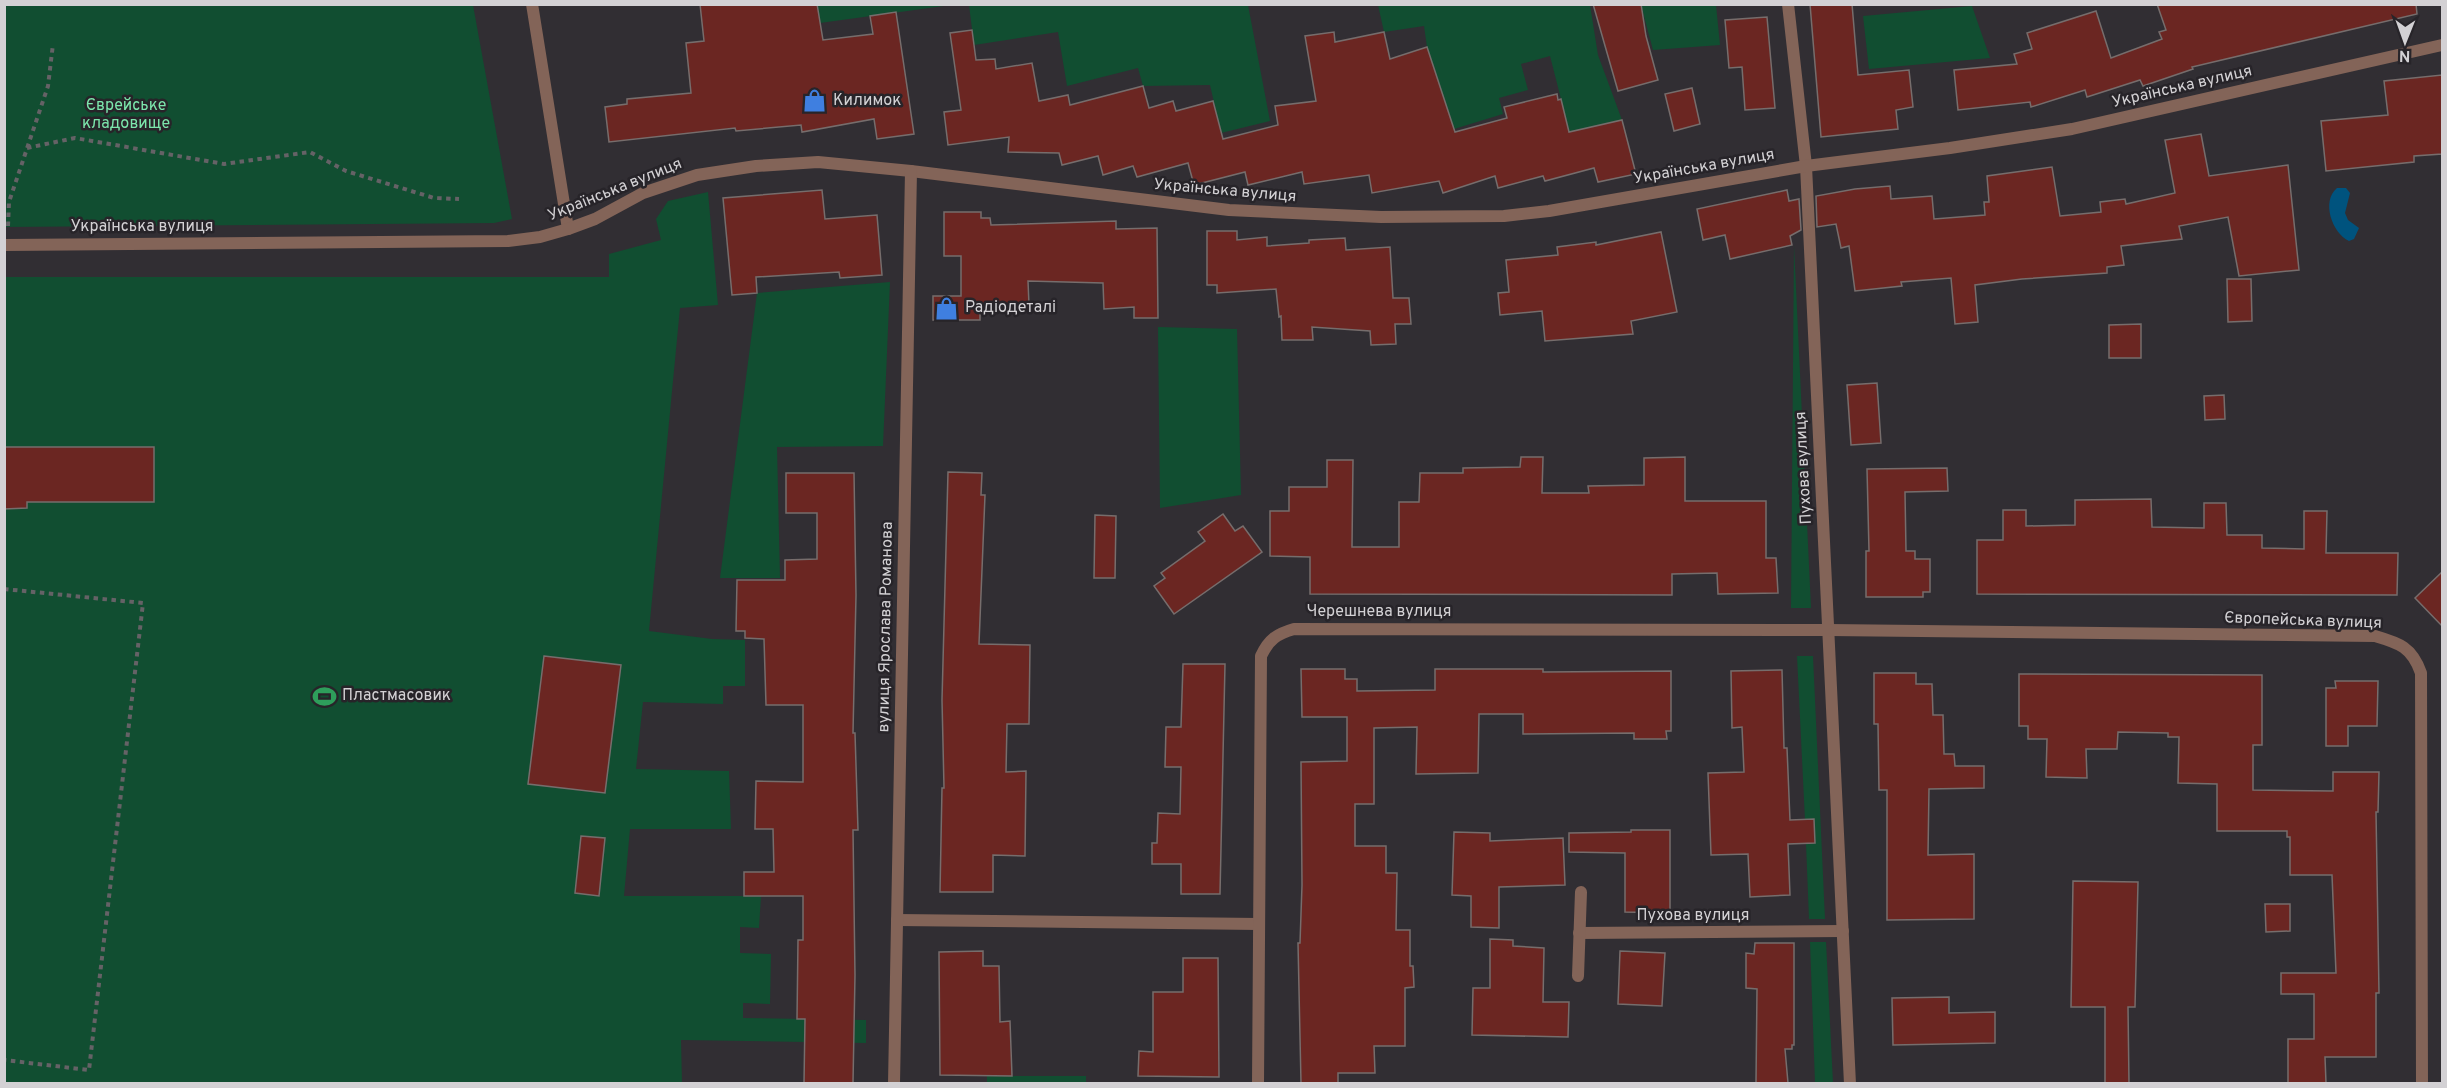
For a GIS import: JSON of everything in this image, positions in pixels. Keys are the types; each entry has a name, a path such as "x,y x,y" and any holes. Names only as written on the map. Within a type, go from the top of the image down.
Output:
{"street":[{"path":"532,4 568,229"},
{"name":"Пухова вулиця","path":"1788,4 1806,166 1850,1083"},
{"name":"Українська вулиця","path":"4,245 474,242 540,237 595,219 643,193 697,175 756,166 818,162 911,171 1219,209 1382,218 1504,216 1549,211 1806,166 1972,145 2072,129 2442,45"},
{"name":"вулиця Ярослава Романова","path":"894,1083 911,171"},
{"name":"Черешнева вулиця","path":"1258,1083 1262,656 1266,645 1276,634 1294,629 1829,630"},
{"name":"Європейська вулиця","path":"1829,630 2375,636 2393,641 2406,649 2415,658 2421,673 2422,1083"},
{"path":"1578,976 1581,892"},
{"path":"897,920 1259,924"},
{"name":"Пухова вулиця","path":"1580,933 1843,931"}],"path":[{"path":"8,227 9,202 48,86 53,44"},
{"path":"27,148 75,138 224,165 310,152 346,171 434,198 459,199"},
{"path":"4,589 143,603 89,1070 4,1060"}],"green space":[{"path":"817,4 951,5 820,23"},
{"name":"Єврейське кладовище","path":"4,5 473,5 512,219 494,223 5,227"},
{"path":"969,5 1248,5 1270,121 1221,133 1210,85 1143,86 1138,68 1067,86 1058,32 974,45"},
{"path":"1378,5 1590,5 1598,55 1622,120 1570,134 1550,56 1521,64 1528,90 1499,98 1503,114 1454,129 1427,47 1424,26 1384,32"},
{"path":"1641,5 1716,5 1720,45 1653,50"},
{"path":"1972,6 1990,58 1869,69 1863,16"},
{"name":"Пластмасовик","path":"708,192 718,305 680,308 649,631 712,639 745,640 745,686 723,686 723,704 643,702 636,769 729,771 731,829 630,829 624,896 761,896 759,928 740,927 740,953 771,954 770,1004 743,1003 743,1018 866,1020 866,1043 681,1040 682,1083 719,1084 5,1083 4,277 609,277 609,254 661,240 656,219 668,201"},
{"path":"1794,245 1811,608 1791,608"},
{"path":"890,282 883,446 777,447 780,578 720,578 757,293"},
{"path":"1158,327 1237,329 1241,495 1160,508"},
{"path":"1797,656 1813,656 1825,919 1809,919 1806,844 1815,843 1805,820"},
{"path":"1810,942 1826,942 1833,1083 1815,1083"},
{"path":"987,1076 1086,1076 1086,1083 987,1083"}],"water":[{"path":"2337,188 2346,188 2350,193 2345,213 2348,220 2359,228 2354,239 2349,241 2338,231 2329,208 2332,194"}],"building":[{"path":"700,4 817,4 823,40 873,34 870,16 896,12 914,134 877,139 874,119 802,132 801,125 736,131 735,128 609,142 605,107 627,104 627,99 691,93 686,43 704,41"},
{"path":"1593,4 1641,4 1646,36 1658,80 1618,91"},
{"path":"1810,4 1852,4 1858,75 1909,70 1913,107 1896,110 1898,129 1821,137"},
{"path":"2157,4 2416,4 2417,14 2192,67 2193,69 2143,86 2140,80 2087,97 2085,90 2031,107 2030,102 1958,110 1954,70 2017,64 2014,54 2032,49 2027,33 2096,11 2111,58 2162,39 2159,32 2166,30"},
{"path":"1767,17 1775,108 1745,110 1742,67 1729,68 1725,20"},
{"path":"972,30 976,60 995,59 996,69 1032,63 1039,101 1068,95 1070,105 1143,86 1149,108 1173,101 1176,111 1213,101 1223,139 1278,125 1275,106 1316,101 1305,36 1334,32 1335,42 1384,32 1390,59 1427,47 1455,132 1507,118 1504,107 1557,94 1558,100 1561,99 1569,132 1622,120 1636,174 1598,182 1594,168 1545,181 1543,176 1498,188 1495,176 1443,193 1439,181 1372,193 1369,175 1304,184 1302,172 1248,185 1245,172 1194,185 1188,163 1137,177 1133,166 1103,175 1098,156 1062,165 1059,153 1008,152 1009,137 948,145 944,112 961,110 950,33"},
{"path":"2442,75 2442,154 2414,156 2414,162 2326,171 2321,121 2388,115 2384,81"},
{"path":"1692,88 1700,124 1674,131 1665,94"},
{"path":"2201,134 2209,176 2288,165 2299,270 2239,276 2228,217 2179,226 2182,239 2121,246 2124,265 2107,267 2107,273 1975,285 1978,322 1955,324 1951,278 1901,282 1902,286 1855,291 1849,246 1841,248 1836,224 1817,227 1816,196 1890,186 1891,199 1932,196 1934,219 1985,215 1984,202 1989,202 1987,176 2052,167 2060,216 2101,212 2100,202 2125,199 2126,204 2175,193 2165,140"},
{"path":"822,190 825,219 877,215 882,275 840,278 839,272 756,277 757,293 732,295 723,198"},
{"path":"1787,190 1789,201 1799,199 1801,230 1790,236 1792,245 1730,259 1725,235 1703,240 1697,209"},
{"path":"944,212 981,212 981,218 990,218 991,225 1116,221 1116,229 1157,228 1158,318 1134,318 1134,307 1104,309 1103,283 1028,281 1029,305 980,305 980,320 933,320 933,296 961,296 961,256 944,256"},
{"path":"1207,231 1237,231 1237,240 1267,237 1267,246 1345,238 1346,250 1390,247 1393,298 1409,298 1411,324 1395,324 1396,344 1371,345 1370,331 1312,327 1313,340 1282,340 1281,316 1279,317 1276,289 1217,293 1217,285 1207,285"},
{"path":"1661,232 1677,312 1631,321 1633,334 1545,341 1542,311 1500,315 1498,293 1509,292 1506,260 1558,255 1557,247 1596,242 1596,245"},
{"path":"2227,279 2251,279 2252,321 2228,322"},
{"path":"2141,324 2141,358 2109,358 2109,325"},
{"path":"1877,383 1881,443 1851,445 1847,385"},
{"path":"2224,395 2225,419 2205,420 2204,396"},
{"path":"4,447 154,447 154,502 27,502 27,508 4,509"},
{"path":"1521,457 1543,457 1542,493 1589,493 1588,486 1644,485 1644,458 1685,457 1685,501 1766,501 1766,558 1776,558 1778,593 1718,594 1717,573 1672,574 1672,595 1310,594 1310,557 1270,556 1270,511 1289,511 1289,487 1327,487 1327,460 1353,460 1352,547 1399,547 1399,502 1419,502 1420,473 1463,473 1463,468 1520,467"},
{"path":"1947,468 1948,491 1905,492 1906,551 1915,551 1915,559 1930,559 1930,592 1923,592 1923,597 1866,597 1866,551 1869,551 1867,469"},
{"path":"948,472 982,473 981,495 985,495 979,644 1030,645 1029,724 1007,724 1006,772 1026,771 1025,856 993,855 993,892 940,892 942,788 944,788 942,700"},
{"path":"786,473 854,473 856,595 853,733 855,733 858,830 853,830 855,975 853,1083 804,1083 805,1019 797,1019 798,940 803,940 803,896 744,896 744,872 774,872 773,829 755,829 756,781 803,782 803,705 766,705 764,639 745,638 745,631 736,631 737,580 785,580 785,560 817,559 817,513 786,513"},
{"path":"2151,499 2152,527 2204,528 2204,503 2226,503 2227,535 2262,535 2262,548 2304,549 2304,511 2327,511 2326,553 2398,553 2397,595 1977,594 1977,540 2003,540 2003,510 2026,510 2026,526 2075,525 2075,500"},
{"path":"1223,514 1235,531 1243,526 1262,552 1174,614 1154,586 1165,578 1161,573 1205,541 1198,532"},
{"path":"1095,515 1116,516 1115,578 1094,578"},
{"path":"2442,572 2442,626 2415,598"},
{"path":"544,656 621,665 605,793 528,784"},
{"path":"1183,664 1225,664 1220,894 1181,894 1181,864 1152,864 1152,843 1157,843 1158,813 1180,814 1181,767 1165,767 1166,727 1181,727"},
{"path":"1301,669 1345,669 1345,679 1357,679 1357,691 1435,690 1435,669 1543,669 1543,672 1671,671 1671,731 1666,731 1667,739 1634,739 1634,733 1523,734 1523,714 1479,714 1478,773 1416,774 1417,727 1374,728 1374,804 1355,804 1355,846 1386,846 1386,873 1397,873 1396,930 1410,930 1410,966 1413,966 1414,987 1405,988 1405,1046 1374,1046 1375,1073 1338,1073 1338,1083 1301,1083 1298,943 1300,943 1302,885 1301,762 1347,761 1347,717 1302,717"},
{"path":"1782,670 1784,748 1787,748 1790,820 1814,819 1815,843 1788,844 1790,895 1750,897 1748,854 1711,855 1708,773 1744,772 1742,727 1732,728 1731,671"},
{"path":"1874,673 1916,673 1916,684 1932,684 1933,715 1943,715 1944,754 1954,754 1955,766 1984,766 1984,788 1929,789 1928,855 1974,854 1974,919 1887,920 1887,790 1879,790 1878,724 1874,724"},
{"path":"2019,674 2262,675 2262,745 2253,745 2253,790 2333,791 2333,772 2379,772 2378,812 2376,812 2379,993 2376,993 2376,1057 2325,1057 2326,1083 2288,1083 2288,1039 2314,1039 2314,994 2281,994 2281,973 2336,973 2332,875 2290,875 2290,837 2287,837 2287,831 2217,831 2217,784 2178,783 2179,737 2168,737 2168,733 2118,732 2117,749 2086,749 2087,778 2046,777 2047,739 2028,739 2028,726 2019,726"},
{"path":"2335,681 2378,681 2377,726 2348,726 2348,746 2326,746 2326,688 2336,688"},
{"path":"1631,830 1670,830 1670,913 1625,912 1625,853 1569,852 1569,833 1631,832"},
{"path":"1454,832 1490,833 1490,841 1563,838 1565,885 1499,887 1499,928 1471,927 1471,896 1452,895"},
{"path":"581,836 605,838 599,896 575,893"},
{"path":"2073,881 2138,882 2135,1007 2128,1007 2129,1083 2105,1083 2105,1007 2071,1007"},
{"path":"2265,904 2290,904 2290,931 2266,932"},
{"path":"1490,939 1513,940 1513,946 1544,948 1543,1002 1569,1002 1568,1037 1472,1035 1473,988 1490,988"},
{"path":"1755,943 1794,943 1794,1045 1792,1049 1785,1049 1788,1083 1756,1083 1757,989 1746,988 1746,953 1754,954"},
{"path":"983,951 983,966 999,966 1000,1022 1010,1021 1012,1076 940,1075 939,952"},
{"path":"1620,951 1665,953 1662,1006 1618,1004"},
{"path":"1183,958 1218,958 1219,1077 1138,1076 1139,1051 1153,1052 1153,992 1183,992"},
{"path":"1949,997 1949,1013 1995,1012 1995,1043 1893,1045 1892,998"}],"place":[{"name":"Килимок","path":"815,101"},
{"name":"Радіодеталі","path":"947,308"},
{"name":"Пластмасовик","path":"324,696"}]}
